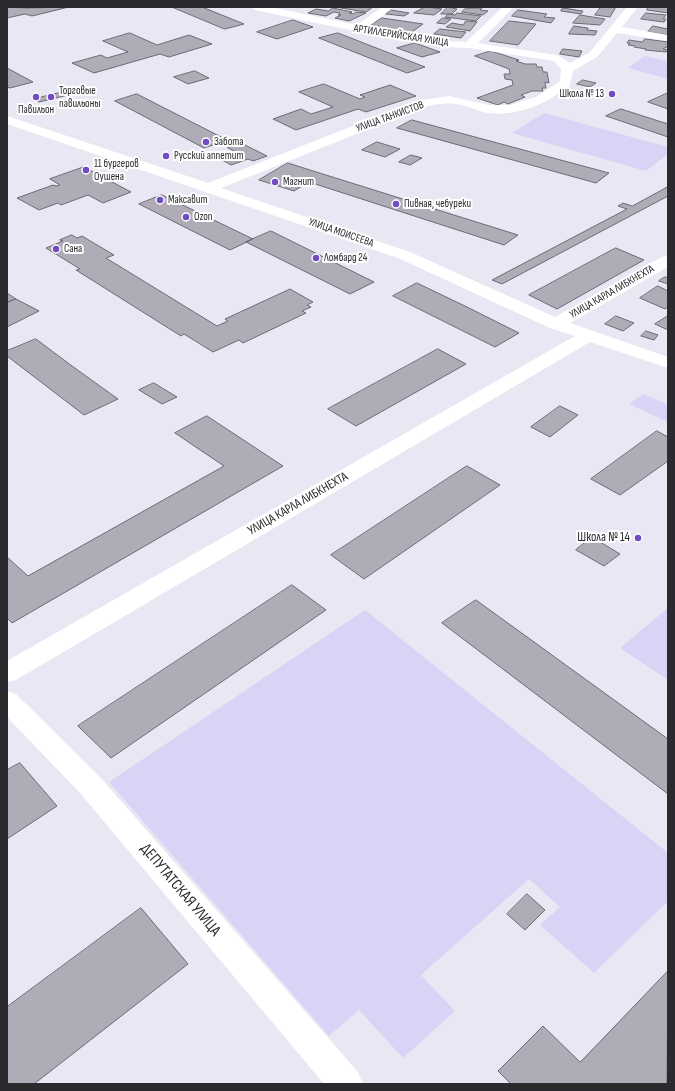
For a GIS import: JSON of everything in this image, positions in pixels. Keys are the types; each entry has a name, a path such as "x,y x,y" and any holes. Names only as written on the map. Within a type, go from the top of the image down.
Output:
{"street":[{"name":"АРТИЛЛЕРИЙСКАЯ УЛИЦА","path":"255,7 359,29 444,44 469,45 557,58 565,64 567,69"},
{"path":"359,29 389,7"},
{"path":"469,45 509,7"},
{"path":"567,69 593,55 613,29 633,7"},
{"path":"613,29 668,38"},
{"name":"УЛИЦА ТАНКИСТОВ","path":"209,188 420,104 439,100 459,101 488,109 511,109 546,96 562,85 566,82 567,69"},
{"name":"УЛИЦА МОИСЕЕВА","path":"7,120 404,255 469,283 556,324 668,363"},
{"name":"УЛИЦА КАРЛА ЛИБКНЕХТА","path":"556,324 668,260"},
{"name":"УЛИЦА КАРЛА ЛИБКНЕХТА","path":"7,673 588,336"},
{"name":"ДЕПУТАТСКАЯ УЛИЦА","path":"7,702 90,785 346,1084"}],"shaded area":[{"path":"645,56 668,61 668,79 628,68"},
{"path":"544,113 668,147 668,154 646,171 512,133"},
{"path":"643,394 668,405 668,422 629,404"},
{"path":"668,608 668,680 620,648"},
{"path":"365,610 668,853 668,901 594,973 540,925 560,907 529,879 421,975 455,1011 403,1058 359,1010 329,1036 109,782"}],"building":[{"path":"7,7 69,7 32,16 25,14 7,18"},
{"path":"172,7 202,7 244,24 225,29"},
{"path":"373,7 366,12 341,8"},
{"path":"425,7 442,9 434,15 414,13"},
{"path":"448,7 457,9 452,14 441,14"},
{"path":"601,7 616,7 610,17 595,15"},
{"path":"649,7 668,7 668,13 647,10"},
{"path":"333,8 352,12 349,13 353,14 356,12 366,13 349,21 335,18 341,15 338,15 340,13 334,12 326,16 308,13 316,9 328,11"},
{"path":"466,8 482,8 480,10 488,11 483,15 462,12"},
{"path":"563,8 583,11 581,14 561,11"},
{"path":"391,10 409,13 404,16 386,14"},
{"path":"518,10 547,14 544,17 555,18 551,23 512,16"},
{"path":"457,13 481,16 476,21 445,17 448,14 455,15"},
{"path":"646,13 666,15 663,19 666,19 664,22 641,19"},
{"path":"580,15 605,19 600,25 573,23"},
{"path":"382,18 423,24 412,32 371,25"},
{"path":"443,18 451,19 445,24 437,23"},
{"path":"293,20 313,27 277,39 257,32"},
{"path":"466,21 477,22 470,31 446,27 452,23 463,25"},
{"path":"509,21 536,24 518,45 490,41"},
{"path":"574,26 597,31 595,35 569,34"},
{"path":"653,26 668,29 668,35 648,32"},
{"path":"440,29 466,32 461,38 434,34"},
{"path":"130,33 157,45 189,35 212,44 169,57 160,54 94,73 72,63 101,55 107,58 128,52 103,41"},
{"path":"338,33 425,67 407,73 319,38"},
{"path":"645,39 668,42 668,46 663,49 668,50 666,52 645,50 646,49 628,45 630,43 627,43 629,40 642,42"},
{"path":"415,43 440,52 422,57 397,48"},
{"path":"563,49 582,51 579,57 560,54"},
{"path":"491,51 519,60 516,61 525,64 536,64 537,67 542,67 543,72 547,72 549,83 545,82 546,88 542,88 543,91 532,91 521,95 525,97 508,104 504,102 498,105 477,98 513,85 512,80 505,79 504,74 510,74 509,69 475,56"},
{"path":"7,68 33,82 10,88 7,87"},
{"path":"195,71 209,78 188,84 174,77"},
{"path":"583,80 596,83 590,87 577,84"},
{"path":"324,84 360,99 365,97 360,95 390,85 416,96 366,112 358,109 296,130 273,119 301,109 311,114 333,107 299,92"},
{"name":"Торговые павильоны","path":"63,92 68,95 39,102 34,99"},
{"path":"668,93 668,109 648,102"},
{"path":"137,94 227,140 204,148 115,101"},
{"path":"621,109 668,124 668,137 606,116"},
{"path":"412,120 609,173 596,183 397,128"},
{"path":"377,142 400,149 385,157 362,150"},
{"path":"241,143 267,156 253,161 248,159 231,165 217,157 234,151 228,148"},
{"path":"411,155 422,158 410,165 399,162"},
{"path":"288,163 518,235 504,245 309,182 294,191 259,180"},
{"path":"84,167 131,192 103,203 88,195 61,205 58,203 39,210 17,198 53,185 60,185 50,179"},
{"path":"668,187 668,196 502,284 492,280 627,209 618,206 623,203 632,206"},
{"path":"162,195 253,239 230,250 139,204"},
{"path":"271,231 374,282 350,294 246,242"},
{"path":"72,235 77,238 82,236 114,255 106,258 217,326 228,321 225,319 290,289 313,302 307,305 311,307 302,311 306,313 243,343 239,340 213,352 184,334 181,336 76,270 80,269 46,248 63,241 60,240"},
{"path":"616,248 644,260 557,309 529,295"},
{"path":"665,277 668,278 668,284 659,281"},
{"path":"417,283 519,333 495,347 393,296"},
{"path":"658,286 668,291 668,307 665,309 640,298"},
{"path":"7,293 16,299 7,302"},
{"path":"16,299 39,311 7,327 7,303"},
{"path":"616,316 634,323 623,331 605,324"},
{"path":"668,316 668,330 655,324"},
{"path":"646,331 658,335 654,340 641,336"},
{"path":"36,339 118,399 84,415 7,356 7,351"},
{"path":"438,349 466,364 356,426 328,409"},
{"path":"154,383 177,397 162,404 139,390"},
{"path":"560,406 578,415 550,437 531,427"},
{"path":"207,416 283,466 12,623 7,618 7,557 28,576 224,466 175,433"},
{"path":"657,431 668,437 668,461 620,495 591,479"},
{"path":"467,466 500,485 364,579 331,555"},
{"path":"592,537 620,554 604,566 576,550"},
{"path":"292,585 326,610 111,758 78,726"},
{"path":"476,600 668,739 668,794 442,623"},
{"path":"20,763 57,806 7,839 7,770"},
{"path":"527,894 545,910 525,930 507,914"},
{"path":"141,908 188,964 34,1084 7,1084 7,1007"},
{"path":"668,971 667,1084 511,1084 498,1071 543,1026 580,1062"}],"place":[{"name":"Школа № 13","path":"612,94"},
{"name":"Павильон","path":"36,97"},
{"name":"Торговые павильоны","path":"51,97"},
{"name":"Забота","path":"206,142"},
{"name":"Русский аппетит","path":"166,156"},
{"name":"11 бургеров Оушена","path":"86,170"},
{"name":"Магнит","path":"275,182"},
{"name":"Максавит","path":"160,200"},
{"name":"Пивная, чебуреки","path":"396,204"},
{"name":"Ozon","path":"186,217"},
{"name":"Сана","path":"56,249"},
{"name":"Ломбард 24","path":"316,258"},
{"name":"Школа № 14","path":"638,538"}]}
